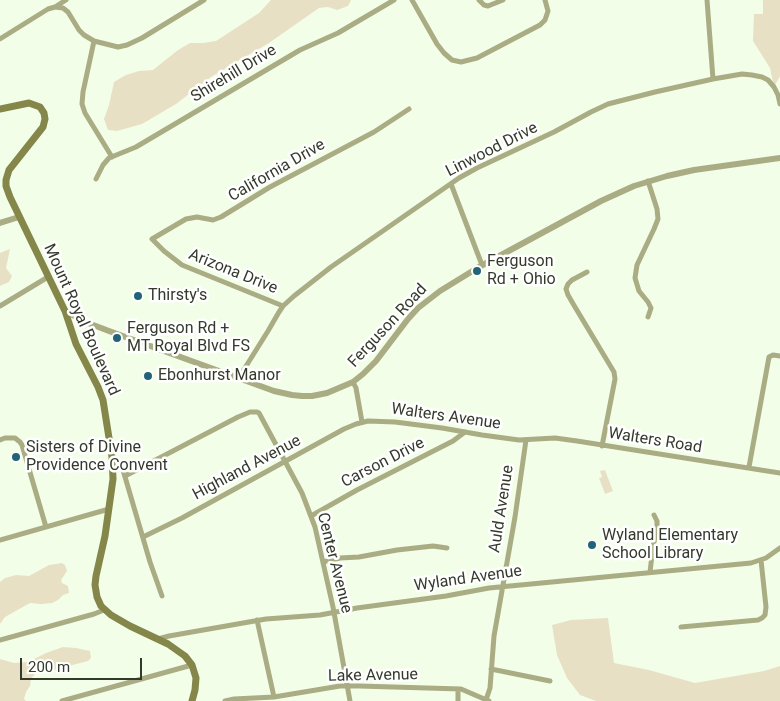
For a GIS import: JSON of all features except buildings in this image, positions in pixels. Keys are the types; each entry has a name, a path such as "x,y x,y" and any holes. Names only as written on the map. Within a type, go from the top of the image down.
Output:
{"main road":[{"name":"Mount Royal Boulevard","path":"0,109 29,103 40,107 44,113 43,128 14,163 3,182 65,311 76,344 102,394 112,457 113,479 110,509 95,585 97,597 104,610"},
{"path":"104,610 117,619 168,644 180,652 192,665 195,674 196,684 192,701"}],"street":[{"path":"0,39 66,0"},
{"path":"191,0 194,6"},
{"path":"55,7 59,7 71,15 84,35 94,41 115,47 127,45 142,38 204,0"},
{"name":"Shirehill Drive","path":"112,157 136,147 300,50 338,34 394,0"},
{"path":"412,0 446,56 461,62 477,58 540,25 545,20 548,11 545,0"},
{"path":"479,0 484,6 503,0"},
{"path":"707,0 712,79"},
{"path":"94,41 82,104 85,113 112,157 103,165 96,179"},
{"name":"Linwood Drive","path":"238,379 283,306 319,275 477,168 554,132 600,107 712,79 747,74 762,77 768,80 774,87 780,104"},
{"name":"California Drive","path":"152,239 190,218 201,217 213,220 221,217 270,187 380,128 409,109"},
{"name":"Ferguson Road","path":"65,311 88,323 274,391 302,396 327,393 353,382 363,374 376,361 397,332 418,308 448,285 600,201 648,181 694,170 780,158"},
{"path":"648,181 657,209 658,219 637,266 635,278 639,291 651,308 648,317"},
{"path":"451,184 482,265"},
{"path":"0,223 19,217"},
{"name":"Arizona Drive","path":"152,239 182,265 283,306"},
{"path":"587,272 569,283 566,290 614,372 615,379 602,446"},
{"path":"0,306 48,277"},
{"path":"749,467 769,357 773,355 780,356"},
{"path":"353,382 356,388 362,422"},
{"name":"Center Avenue","path":"125,476 238,417 250,412 257,412 302,493 319,539 350,701"},
{"name":"Walters Avenue","path":"362,422 386,421 482,436 526,440"},
{"name":"Highland Avenue","path":"143,537 344,429 362,422"},
{"name":"Carson Drive","path":"311,516 357,490 459,438 465,432"},
{"path":"0,440 15,438 22,445 46,527"},
{"name":"Walters Road","path":"526,440 555,438 780,472"},
{"name":"Auld Avenue","path":"488,700 494,636 515,517 526,440"},
{"path":"112,457 120,465 125,476 162,596"},
{"path":"0,540 110,509"},
{"path":"650,572 652,547 657,527 654,515"},
{"path":"324,562 397,550 433,546 447,548"},
{"name":"Wyland Avenue","path":"158,639 257,620 320,615 502,586 751,563 761,560 780,548"},
{"path":"681,627 758,620 762,618 766,607 761,560"},
{"path":"0,640 104,610"},
{"path":"257,620 274,697"},
{"path":"62,701 192,665"},
{"path":"491,669 550,680"},
{"name":"Lake Avenue","path":"226,701 274,697 340,686 458,689 488,700"},
{"path":"458,689 458,701"}],"shaded area":[{"path":"271,0 351,0 348,6 337,10 328,7 319,8 269,43 211,77 176,104 142,124 117,131 108,130 104,119 114,82 126,75 139,71 153,70 190,43 216,41 259,13"},
{"path":"763,0 780,0 780,76 774,87 770,68 753,41 754,14 763,14"},
{"path":"10,249 6,268 12,276 9,282 0,286 0,253"},
{"path":"605,470 613,491 605,494 599,478 602,477 600,471"},
{"path":"62,563 67,571 61,580 62,583 68,586 69,593 52,603 30,603 5,617 0,624 0,582 5,578 16,575 29,576 49,565"},
{"path":"608,618 614,663 649,670 695,683 764,671 780,666 780,701 596,701 580,695 567,678 557,655 552,625 571,620"},
{"path":"63,647 90,651 91,658 88,661 53,670 44,669 37,671 31,679 30,686 26,692 24,699 26,701 0,701 0,659 14,663 28,662"}],"place":[{"name":"Ferguson Rd + Ohio","path":"477,271"},
{"name":"Thirsty's","path":"138,296"},
{"name":"Ferguson Rd + MT Royal Blvd FS","path":"117,338"},
{"name":"Ebonhurst Manor","path":"148,376"},
{"name":"Sisters of Divine Providence Convent","path":"16,457"},
{"name":"Wyland Elementary School Library","path":"592,545"}]}
